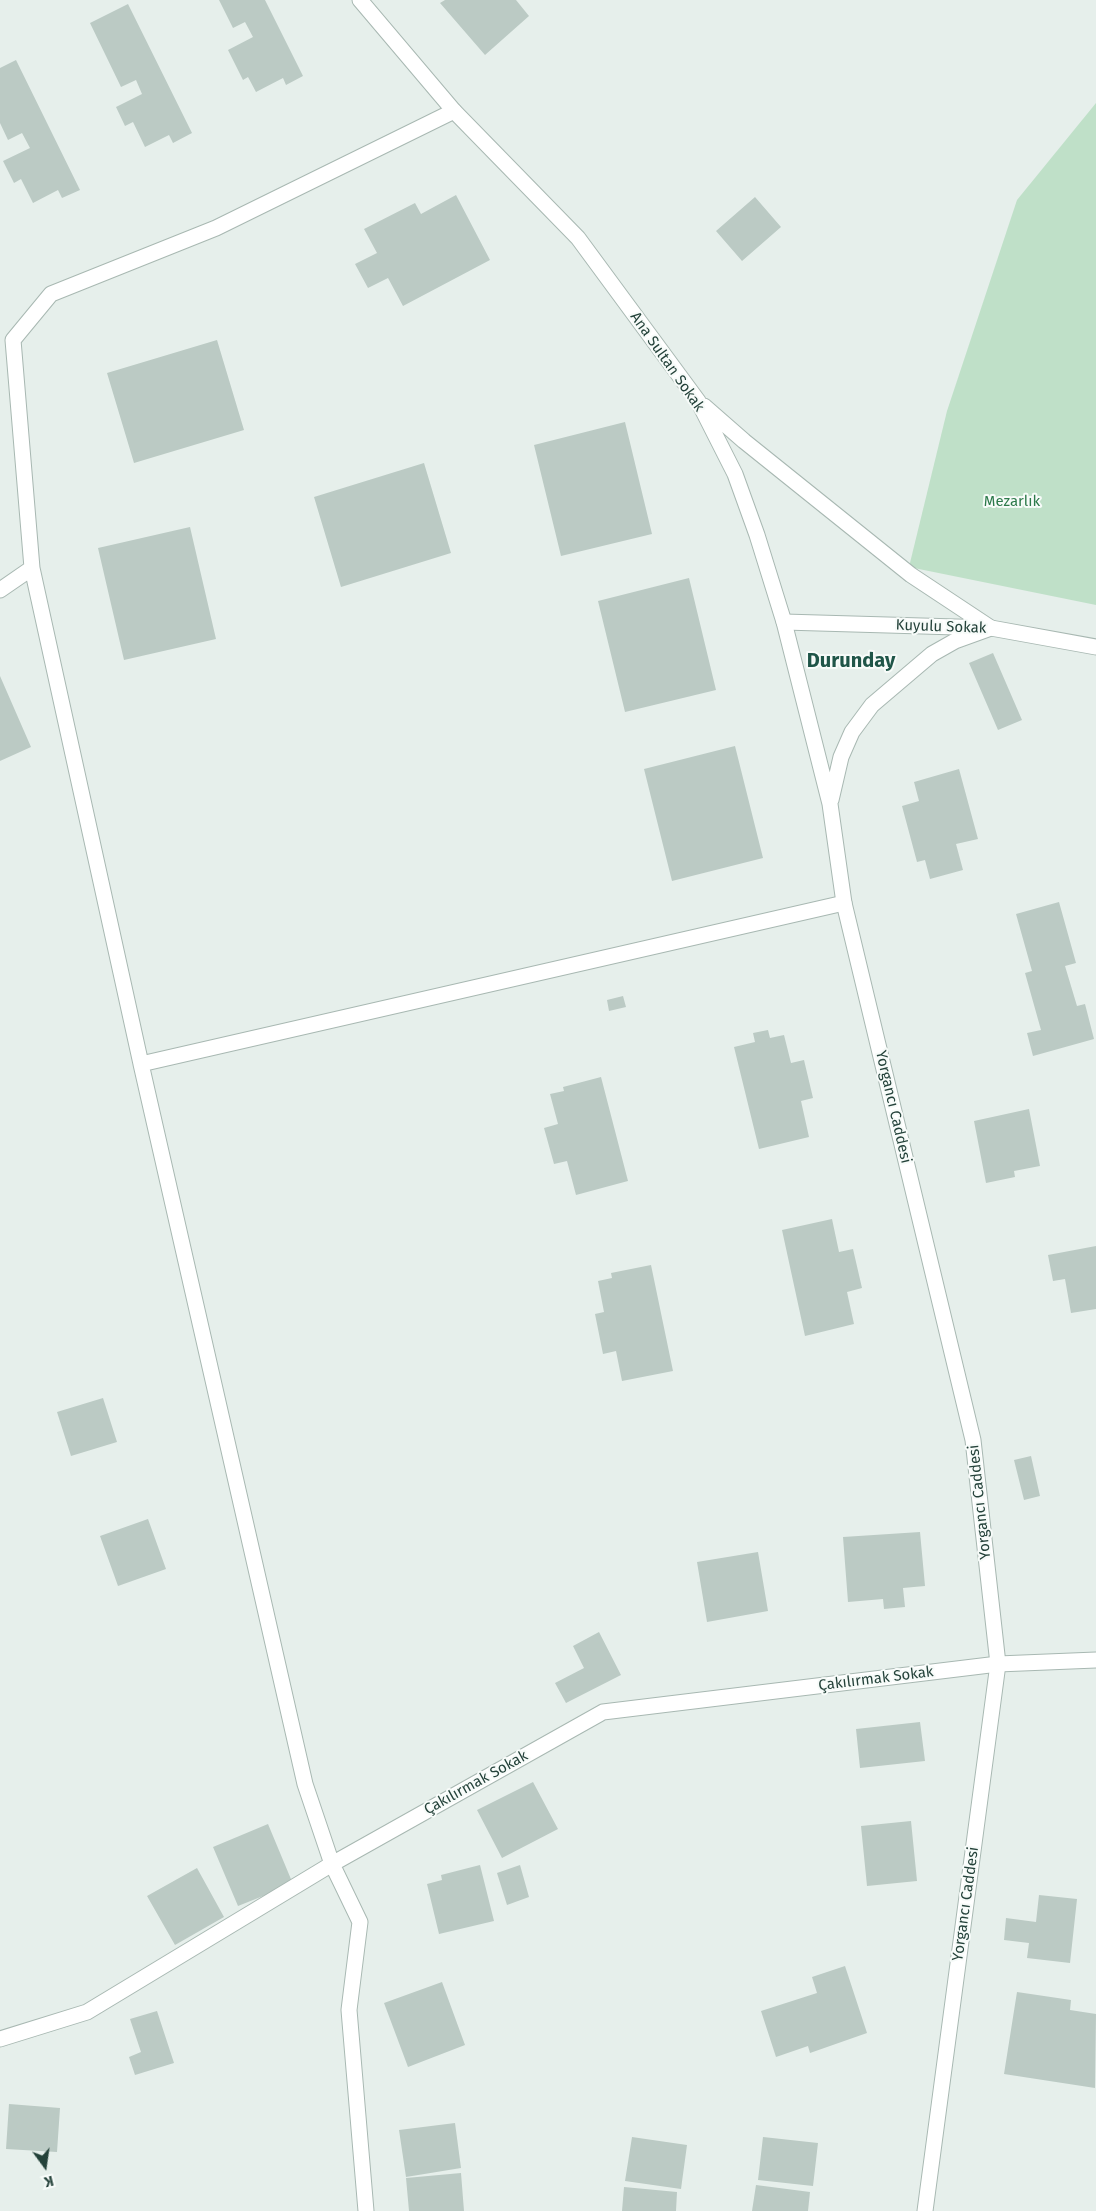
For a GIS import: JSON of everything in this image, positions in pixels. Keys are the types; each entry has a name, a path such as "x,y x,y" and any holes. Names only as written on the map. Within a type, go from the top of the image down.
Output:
{"street":[{"name":"Ana Sultan Sokak","path":"360,0 454,111 578,238 698,401 735,474 757,535 784,622 830,804"},
{"path":"366,2211 349,2010 360,1922 332,1864 305,1784 141,1064 32,568 13,340 51,294 216,228 454,111"},
{"path":"698,401 744,441 911,575 991,628"},
{"path":"0,590 32,568"},
{"name":"Kuyulu Sokak","path":"784,622 991,628 1096,647"},
{"path":"830,804 841,757 852,732 872,705 932,654 955,641 991,628"},
{"name":"Yorgancı Caddesi","path":"830,804 844,903 973,1440 998,1664 925,2211"},
{"path":"141,1064 844,903"},
{"name":"Çakılırmak Sokak","path":"0,2040 87,2012 332,1864 603,1712 998,1664 1096,1660"}],"green space":[{"name":"Mezarlık","path":"1096,103 1096,605 909,567 947,411 1017,200"}],"building":[{"path":"219,0 265,0 303,76 286,85 283,78 256,92 248,77 243,80 228,50 253,37 245,22 233,28"},
{"path":"445,0 516,0 529,16 485,55 440,3"},
{"path":"128,4 192,133 173,143 169,135 145,147 133,122 125,126 116,107 142,94 136,80 121,87 90,23"},
{"path":"16,60 80,190 62,198 58,190 33,203 21,179 14,183 3,161 30,148 22,133 8,140 0,123 0,68"},
{"path":"456,195 490,260 403,306 388,278 368,288 355,264 377,253 364,229 415,203 421,214"},
{"path":"755,197 781,227 742,261 716,231"},
{"path":"217,340 244,430 134,463 107,373"},
{"path":"625,422 652,534 561,556 534,445"},
{"path":"424,463 451,553 341,587 314,497"},
{"path":"190,527 216,639 124,660 98,548"},
{"path":"689,578 716,690 625,712 598,601"},
{"path":"993,653 1022,720 998,730 969,663"},
{"path":"0,676 31,747 0,761"},
{"path":"735,746 763,858 672,881 644,769"},
{"path":"959,769 978,839 956,844 963,870 930,879 925,860 917,862 902,806 919,801 914,782"},
{"path":"1059,902 1076,963 1065,966 1077,1006 1085,1004 1094,1039 1033,1056 1027,1033 1041,1030 1025,973 1032,971 1016,914"},
{"path":"623,996 626,1007 609,1011 607,1000"},
{"path":"768,1030 770,1038 784,1035 791,1063 804,1060 813,1098 801,1101 809,1137 759,1149 734,1047 755,1042 753,1033"},
{"path":"601,1077 628,1181 576,1195 567,1161 554,1164 544,1128 558,1124 550,1094 564,1091 563,1087"},
{"path":"1029,1109 1040,1166 1014,1171 1015,1177 986,1183 974,1121"},
{"path":"832,1219 839,1252 853,1249 862,1288 847,1292 854,1324 805,1336 782,1230"},
{"path":"1096,1246 1096,1309 1071,1313 1065,1279 1053,1281 1048,1255"},
{"path":"651,1265 673,1371 622,1381 616,1351 603,1354 595,1314 604,1312 598,1281 612,1278 611,1273"},
{"path":"103,1398 117,1442 71,1456 57,1412"},
{"path":"1031,1456 1040,1496 1024,1500 1014,1460"},
{"path":"148,1519 166,1569 118,1586 100,1536"},
{"path":"920,1532 925,1586 903,1588 905,1607 884,1609 883,1599 848,1602 843,1537"},
{"path":"758,1552 768,1611 707,1622 697,1562"},
{"path":"599,1632 621,1675 566,1703 555,1683 584,1668 573,1646"},
{"path":"920,1722 925,1761 860,1768 856,1729"},
{"path":"533,1782 558,1829 502,1858 477,1810"},
{"path":"911,1821 917,1881 867,1886 861,1826"},
{"path":"268,1824 293,1884 238,1906 213,1847"},
{"path":"480,1865 494,1921 439,1934 427,1884 442,1880 441,1875"},
{"path":"520,1865 529,1897 507,1905 497,1873"},
{"path":"197,1868 224,1917 175,1945 147,1896"},
{"path":"1039,1895 1077,1899 1070,1963 1027,1958 1029,1943 1004,1940 1006,1918 1036,1922"},
{"path":"845,1966 867,2033 810,2053 808,2046 776,2057 761,2011 817,1993 812,1977"},
{"path":"442,1982 465,2045 408,2067 384,2003"},
{"path":"1017,1992 1071,2000 1070,2010 1096,2014 1095,2088 1004,2074"},
{"path":"157,2011 174,2063 135,2075 129,2057 141,2052 130,2019"},
{"path":"9,2104 60,2108 57,2152 6,2149"},
{"path":"455,2123 461,2168 406,2177 399,2130"},
{"path":"632,2137 687,2145 681,2189 625,2181"},
{"path":"763,2137 818,2143 813,2186 758,2180"},
{"path":"461,2173 464,2211 409,2211 406,2178"},
{"path":"756,2185 810,2192 808,2211 752,2211"},
{"path":"624,2187 677,2192 676,2211 622,2211"}],"district":[{"name":"Durunday","path":"851,661"}]}
